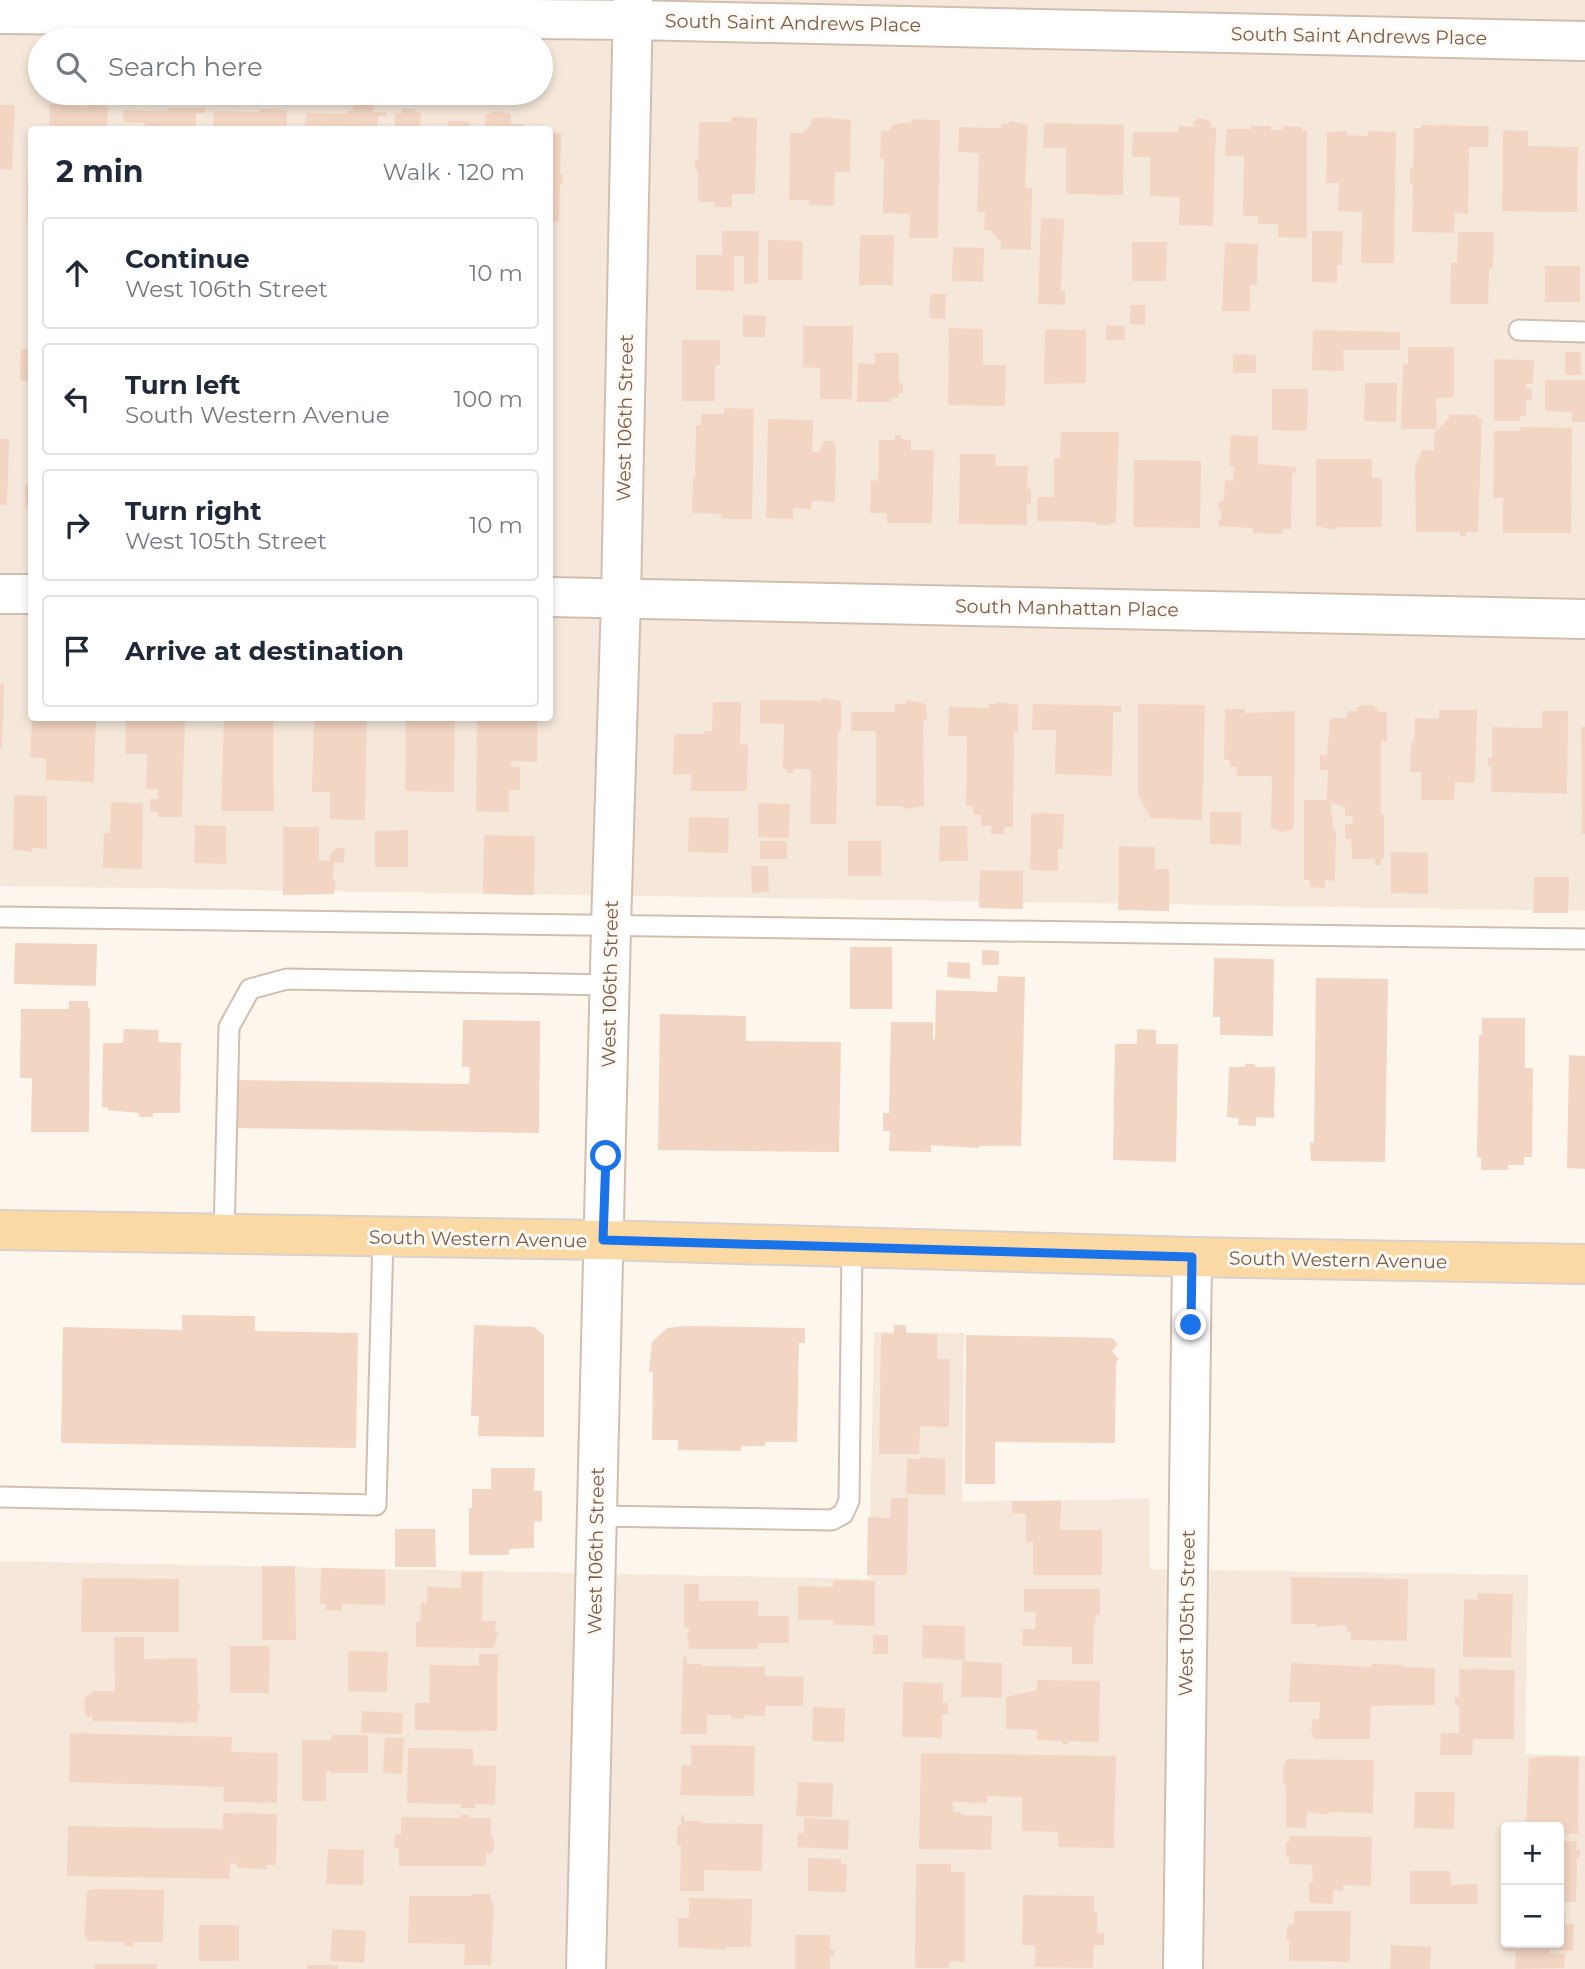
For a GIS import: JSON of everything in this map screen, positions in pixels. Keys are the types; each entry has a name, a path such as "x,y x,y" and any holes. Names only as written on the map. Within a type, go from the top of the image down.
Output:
{"main road":[{"name":"South Western Avenue","path":"0,1230 603,1240 1192,1257 1585,1264"}],"street":[{"name":"South Saint Andrews Place","path":"0,14 633,10 1585,41"},
{"name":"West 106th Street","path":"586,1969 621,598 633,10"},
{"path":"0,594 28,594"},
{"name":"South Manhattan Place","path":"553,597 1585,619"},
{"name":"West 105th Street","path":"1183,1969 1192,1257"}],"lane":[{"path":"1519,330 1585,332"},
{"path":"0,917 1585,939"},
{"path":"224,1235 229,1027 250,989 287,979 610,985"},
{"path":"0,1497 376,1506 383,1237"},
{"path":"597,1516 832,1520 843,1514 849,1500 852,1248"}],"shaded area":[{"path":"0,0 1585,0 1585,911 0,886"},
{"path":"874,1332 964,1333 962,1501 1149,1499 1150,1569 1528,1575 1525,1754 1585,1756 1585,1969 0,1969 0,1561 869,1579"}],"building":[{"path":"0,105 15,105 12,170 0,169"},
{"path":"50,105 108,107 107,126 49,126"},
{"path":"354,105 372,105 375,109 371,112 386,112 386,116 378,116 377,126 305,125 306,113 348,114 348,111 355,111 351,109"},
{"path":"167,108 205,108 205,113 196,113 196,126 145,126 145,123 124,122 123,110 167,111"},
{"path":"259,109 287,110 287,126 213,126 214,111 259,112"},
{"path":"402,109 415,109 415,112 421,113 420,126 395,126 395,113 402,113"},
{"path":"494,111 511,114 511,124 524,126 485,126 486,114"},
{"path":"731,117 757,118 755,194 732,194 732,207 713,207 714,202 698,202 698,171 695,169 695,161 698,159 699,122 731,122"},
{"path":"825,117 851,120 850,172 835,172 834,206 809,205 809,200 789,200 790,133 802,133 812,119"},
{"path":"1198,118 1208,120 1212,124 1209,127 1216,128 1213,226 1179,225 1180,197 1150,196 1150,157 1132,157 1133,132 1178,132 1179,126 1197,127 1192,124"},
{"path":"911,119 940,120 938,238 909,238 910,214 883,213 884,159 880,159 881,131 889,131 891,126 900,123 911,123"},
{"path":"448,121 470,121 470,126 448,126"},
{"path":"1010,121 1028,125 1025,188 1032,188 1031,250 1001,249 1001,242 990,230 984,230 985,212 977,212 979,153 958,152 959,127 1001,128 1001,124"},
{"path":"1044,123 1124,125 1123,195 1066,194 1066,148 1043,148"},
{"path":"1421,125 1489,126 1488,147 1469,147 1468,214 1455,213 1454,233 1412,232 1413,184 1410,184 1410,168 1413,168 1414,128 1421,128"},
{"path":"1251,126 1271,126 1271,130 1282,130 1282,126 1302,127 1302,131 1307,131 1307,238 1278,237 1278,224 1258,224 1258,216 1243,216 1244,156 1225,156 1226,129 1251,129"},
{"path":"1503,130 1528,131 1528,146 1578,147 1577,212 1502,211"},
{"path":"1346,131 1346,135 1368,136 1368,131 1396,132 1394,263 1361,263 1362,212 1338,211 1339,183 1326,183 1327,132"},
{"path":"553,132 561,133 560,175 563,175 562,185 560,184 559,222 553,222"},
{"path":"1041,218 1064,219 1061,291 1065,291 1065,305 1038,304"},
{"path":"722,231 759,231 758,283 744,284 744,256 734,256 734,291 696,290 696,255 722,255"},
{"path":"1312,231 1343,231 1342,265 1337,265 1337,283 1312,282"},
{"path":"1458,232 1494,232 1488,304 1450,304 1451,263 1457,263"},
{"path":"860,235 894,235 893,285 859,285"},
{"path":"768,240 803,241 802,280 768,280"},
{"path":"1132,242 1167,242 1166,281 1132,281"},
{"path":"1225,243 1258,244 1257,285 1250,285 1250,311 1222,311"},
{"path":"953,247 984,248 983,282 952,281"},
{"path":"1545,266 1580,266 1580,302 1545,302"},
{"path":"930,294 946,294 945,319 929,318"},
{"path":"1130,305 1145,305 1145,325 1130,324"},
{"path":"743,315 766,316 765,337 743,337"},
{"path":"1106,325 1125,326 1125,340 1106,340"},
{"path":"803,326 853,326 852,399 820,399 820,368 803,367"},
{"path":"949,328 983,329 983,365 1006,365 1005,406 948,405"},
{"path":"1045,329 1086,330 1086,383 1044,384"},
{"path":"1313,330 1400,332 1400,350 1343,350 1344,371 1312,370"},
{"path":"682,340 720,340 720,365 715,365 715,401 682,401"},
{"path":"1408,347 1454,347 1454,397 1436,398 1437,429 1401,429 1403,363 1408,364"},
{"path":"21,349 28,349 28,381 20,381"},
{"path":"1565,352 1581,352 1581,375 1565,375"},
{"path":"875,353 899,353 899,383 903,383 903,393 898,393 898,398 890,398 890,402 857,402 858,363 875,364"},
{"path":"1233,354 1256,355 1256,373 1233,373"},
{"path":"1494,359 1534,360 1533,384 1526,384 1526,389 1532,389 1532,400 1526,400 1526,416 1520,416 1520,421 1494,421"},
{"path":"1545,380 1585,380 1585,422 1572,422 1572,412 1545,411"},
{"path":"1365,383 1397,383 1396,422 1364,421"},
{"path":"1272,389 1308,389 1307,431 1272,430"},
{"path":"724,408 754,409 752,519 721,519 721,514 692,513 696,425 701,425 701,414 724,414"},
{"path":"1449,414 1478,415 1478,418 1482,418 1478,532 1466,532 1466,537 1460,536 1460,532 1416,532 1415,466 1422,450 1434,451 1434,433 1449,418"},
{"path":"768,419 813,420 812,452 820,452 823,441 834,441 835,502 811,501 811,509 793,508 793,519 766,518"},
{"path":"1520,427 1572,428 1571,533 1503,533 1503,498 1493,498 1494,431 1520,431"},
{"path":"1061,432 1119,432 1116,522 1098,525 1094,522 1037,521 1037,497 1054,497 1054,458 1060,458"},
{"path":"895,435 911,440 911,450 934,450 932,523 887,523 887,513 870,513 871,480 878,481 879,440 895,440"},
{"path":"1231,435 1258,436 1258,464 1296,467 1295,473 1292,473 1291,529 1283,529 1283,534 1253,533 1253,528 1218,526 1221,509 1218,509 1218,503 1224,500 1225,480 1233,481 1234,466 1229,466"},
{"path":"0,439 9,439 7,505 0,505"},
{"path":"960,454 996,454 995,466 1028,466 1027,489 1031,489 1031,504 1027,504 1027,525 959,524"},
{"path":"1316,459 1372,459 1372,478 1382,478 1382,527 1338,527 1333,530 1316,526"},
{"path":"1134,460 1201,461 1200,528 1133,527"},
{"path":"25,484 28,484 28,506 25,506"},
{"path":"0,684 4,684 2,748 0,748"},
{"path":"822,698 841,701 836,824 810,824 811,769 794,769 793,773 786,773 786,769 783,769 784,724 760,723 760,700 822,701"},
{"path":"907,700 926,704 927,719 923,720 924,806 905,809 902,806 876,806 876,731 851,731 851,712 895,712 895,704 905,704"},
{"path":"713,702 741,702 740,744 748,745 747,791 691,791 691,774 673,775 674,734 704,734 704,731 712,731"},
{"path":"997,702 1018,705 1018,732 1014,732 1013,827 1004,827 1004,834 991,834 991,826 981,826 981,815 973,815 973,806 966,806 967,736 948,736 949,707 989,708 989,704"},
{"path":"1033,704 1121,706 1121,712 1113,712 1112,776 1055,774 1056,730 1032,730"},
{"path":"1138,704 1205,705 1202,820 1151,818 1138,795"},
{"path":"1372,705 1378,709 1376,711 1387,712 1387,741 1381,741 1384,859 1381,859 1381,865 1375,865 1375,859 1352,859 1351,839 1345,839 1345,824 1353,824 1352,816 1345,816 1345,807 1330,803 1336,831 1335,881 1325,880 1325,888 1310,887 1310,880 1304,880 1304,800 1327,800 1328,770 1320,770 1320,755 1327,755 1330,718 1347,718 1348,711 1357,711 1356,708"},
{"path":"1225,709 1245,709 1245,713 1295,711 1294,829 1282,832 1271,828 1272,776 1237,776 1237,767 1230,767 1230,760 1224,760"},
{"path":"1439,710 1477,710 1475,783 1455,782 1454,800 1421,800 1421,772 1410,772 1415,718 1439,719"},
{"path":"1542,711 1568,711 1567,794 1491,792 1491,766 1488,766 1488,758 1492,758 1492,727 1542,728"},
{"path":"32,721 96,721 94,782 46,780 46,759 30,757"},
{"path":"126,721 185,721 182,817 158,817 158,812 150,811 150,799 158,799 158,789 146,789 147,754 125,754"},
{"path":"224,721 273,721 274,811 221,811"},
{"path":"314,721 367,721 365,820 330,819 330,792 312,792"},
{"path":"406,721 455,721 454,792 405,791"},
{"path":"477,721 537,721 537,762 511,761 511,767 520,767 520,790 509,790 509,812 476,811"},
{"path":"1581,727 1585,727 1585,834 1582,834"},
{"path":"14,795 47,796 47,849 32,848 32,852 13,849"},
{"path":"111,802 143,803 142,869 103,868 104,833 110,833"},
{"path":"758,803 790,804 789,838 758,837"},
{"path":"1210,812 1241,812 1241,845 1210,844"},
{"path":"1031,813 1064,814 1063,849 1058,849 1058,871 1030,870"},
{"path":"689,817 729,818 728,853 688,852"},
{"path":"195,825 226,826 226,864 194,863"},
{"path":"940,826 967,826 968,861 939,861"},
{"path":"283,827 319,827 319,861 330,860 330,855 336,848 345,848 344,863 334,862 334,894 283,895"},
{"path":"408,830 408,867 375,867 375,831"},
{"path":"484,835 535,836 534,895 483,894"},
{"path":"760,841 787,841 787,859 760,859"},
{"path":"848,841 881,841 881,876 848,876"},
{"path":"1119,846 1155,847 1155,869 1169,869 1169,911 1118,910"},
{"path":"1391,852 1428,853 1428,894 1391,893"},
{"path":"751,866 768,866 769,892 752,893"},
{"path":"980,870 1023,871 1023,909 979,908"},
{"path":"1534,877 1569,877 1568,913 1533,913"},
{"path":"15,943 97,944 96,986 14,984"},
{"path":"850,947 892,947 892,1009 850,1009"},
{"path":"982,950 999,951 999,965 982,965"},
{"path":"1214,958 1274,959 1273,1036 1220,1035 1220,1017 1213,1017"},
{"path":"948,962 970,963 970,979 947,977"},
{"path":"998,976 1025,977 1021,1146 979,1148 931,1145 931,1152 889,1151 890,1131 883,1131 883,1113 889,1113 891,1022 933,1022 935,1039 936,990 997,992"},
{"path":"1316,978 1388,979 1385,1162 1311,1161 1310,1142 1314,1143"},
{"path":"69,1001 88,1001 90,1008 89,1132 31,1132 32,1078 20,1078 21,1009 69,1009"},
{"path":"660,1014 746,1016 746,1041 841,1042 839,1152 658,1150"},
{"path":"1482,1018 1525,1018 1525,1068 1533,1068 1532,1157 1524,1157 1524,1165 1508,1165 1508,1170 1481,1170 1481,1157 1477,1157 1479,1035 1482,1035"},
{"path":"463,1020 540,1021 539,1133 233,1128 235,1080 469,1084 470,1067 462,1067"},
{"path":"124,1029 159,1030 158,1042 181,1043 180,1113 153,1113 153,1117 139,1117 139,1113 102,1107 103,1043 123,1043"},
{"path":"1137,1029 1156,1030 1156,1044 1178,1044 1176,1162 1113,1160 1115,1044 1137,1044"},
{"path":"1569,1055 1585,1056 1585,1169 1567,1168"},
{"path":"1245,1064 1275,1067 1274,1118 1256,1117 1256,1126 1238,1125 1239,1118 1227,1117 1229,1067 1245,1067"},
{"path":"182,1315 255,1316 255,1331 358,1333 356,1448 61,1443 63,1327 182,1330"},
{"path":"474,1325 534,1327 544,1335 544,1437 478,1436 479,1416 471,1416"},
{"path":"894,1325 906,1325 906,1333 937,1334 937,1359 950,1359 949,1427 920,1426 919,1454 879,1454 881,1333 894,1334"},
{"path":"667,1328 805,1328 805,1343 799,1343 797,1442 765,1442 765,1446 741,1446 741,1451 678,1450 678,1440 652,1440 653,1372 649,1372 652,1342"},
{"path":"966,1335 1112,1338 1118,1344 1112,1351 1119,1359 1116,1362 1115,1443 995,1442 995,1484 965,1484"},
{"path":"907,1459 945,1459 945,1495 906,1494"},
{"path":"491,1468 535,1468 534,1491 542,1491 542,1522 534,1521 534,1548 509,1549 509,1555 469,1555 469,1508 472,1508 472,1489 491,1489"},
{"path":"891,1498 908,1498 907,1575 867,1575 868,1517 890,1518"},
{"path":"1012,1501 1061,1501 1060,1530 1102,1530 1102,1575 1033,1575 1033,1542 1026,1542 1026,1514 1012,1513"},
{"path":"395,1529 435,1529 436,1567 395,1567"},
{"path":"262,1566 295,1566 296,1640 262,1640"},
{"path":"321,1568 385,1570 385,1605 342,1604 342,1611 326,1610 326,1604 320,1604"},
{"path":"461,1572 483,1572 482,1621 496,1621 495,1629 498,1632 494,1648 416,1647 416,1622 420,1622 421,1603 427,1603 427,1587 461,1588"},
{"path":"1291,1577 1408,1579 1407,1641 1351,1640 1347,1625 1316,1627 1316,1624 1291,1624"},
{"path":"82,1578 179,1579 179,1632 81,1632"},
{"path":"833,1580 875,1581 875,1626 833,1625 833,1620 798,1620 798,1586 833,1587"},
{"path":"684,1584 699,1584 699,1601 759,1601 758,1616 789,1616 789,1643 758,1643 758,1649 689,1649 689,1627 684,1627"},
{"path":"1024,1589 1100,1589 1100,1615 1096,1615 1094,1624 1093,1664 1072,1664 1072,1647 1022,1646 1023,1629 1035,1629 1036,1612 1024,1612"},
{"path":"1478,1593 1513,1594 1511,1658 1463,1657 1464,1599 1478,1600"},
{"path":"923,1625 965,1626 965,1660 922,1658"},
{"path":"873,1635 888,1635 888,1654 873,1654"},
{"path":"114,1637 144,1637 144,1659 197,1658 200,1704 197,1723 92,1721 92,1714 89,1718 85,1714 84,1699 90,1693 92,1696 92,1691 115,1691"},
{"path":"230,1646 270,1646 269,1693 230,1693"},
{"path":"348,1651 388,1652 387,1692 348,1691"},
{"path":"479,1654 498,1654 497,1731 415,1730 415,1703 429,1703 430,1665 479,1666"},
{"path":"683,1657 687,1657 687,1664 765,1667 765,1676 804,1677 803,1706 765,1706 765,1716 744,1715 744,1719 731,1718 731,1715 707,1715 707,1734 681,1734"},
{"path":"962,1661 1002,1663 1002,1698 961,1697"},
{"path":"1291,1663 1435,1668 1435,1705 1371,1706 1370,1739 1314,1739 1311,1730 1313,1719 1319,1719 1320,1702 1289,1702"},
{"path":"1459,1669 1515,1670 1514,1739 1473,1739 1472,1755 1440,1755 1441,1733 1459,1733 1459,1705 1455,1705 1455,1697 1459,1697"},
{"path":"1037,1680 1100,1681 1099,1742 1068,1741 1068,1744 1062,1744 1062,1741 1037,1740 1037,1730 1006,1729 1006,1697 1037,1690"},
{"path":"903,1682 943,1683 943,1703 948,1703 948,1714 942,1714 942,1738 902,1737"},
{"path":"813,1707 845,1708 844,1742 812,1741"},
{"path":"362,1711 403,1713 402,1734 361,1733"},
{"path":"70,1733 232,1737 231,1752 278,1753 277,1803 223,1802 224,1787 69,1782"},
{"path":"332,1735 368,1735 368,1773 326,1771 326,1801 302,1801 302,1740 331,1740"},
{"path":"385,1737 404,1738 402,1774 383,1773"},
{"path":"691,1745 755,1746 754,1796 680,1795 682,1765 691,1765"},
{"path":"408,1748 473,1749 473,1765 496,1766 495,1805 475,1804 475,1808 461,1808 461,1804 407,1803"},
{"path":"921,1753 1116,1756 1114,1848 1058,1847 1058,1832 1022,1831 1022,1797 987,1796 987,1803 953,1802 953,1812 961,1812 961,1815 992,1816 991,1850 919,1849"},
{"path":"1579,1757 1578,1834 1564,1833 1564,1822 1526,1822 1529,1758"},
{"path":"1287,1759 1374,1760 1373,1813 1329,1812 1329,1815 1307,1812 1306,1828 1286,1827 1283,1768"},
{"path":"798,1782 833,1783 832,1817 796,1816"},
{"path":"1415,1792 1455,1792 1454,1829 1414,1828"},
{"path":"223,1813 277,1814 276,1865 266,1865 266,1869 237,1868 237,1864 230,1863 230,1879 67,1876 68,1826 223,1829"},
{"path":"460,1815 469,1815 469,1818 491,1818 494,1849 491,1853 486,1853 486,1866 399,1866 399,1848 394,1848 395,1834 401,1834 401,1817 460,1818"},
{"path":"681,1815 684,1815 684,1821 702,1823 763,1824 762,1871 704,1870 704,1891 680,1891 681,1845 677,1845 677,1825 681,1825"},
{"path":"804,1818 849,1820 848,1850 797,1847 798,1833 804,1833"},
{"path":"1290,1836 1372,1837 1371,1886 1343,1885 1343,1891 1333,1890 1333,1904 1309,1903 1309,1883 1313,1883 1312,1865 1289,1864 1286,1842 1289,1842"},
{"path":"1564,1841 1577,1841 1576,1850 1580,1850 1580,1858 1577,1858 1576,1902 1564,1902"},
{"path":"328,1849 364,1850 363,1885 326,1884"},
{"path":"808,1858 841,1859 841,1864 847,1864 846,1892 808,1891"},
{"path":"916,1864 951,1864 951,1872 965,1872 965,1962 949,1961 949,1968 915,1968"},
{"path":"1410,1871 1450,1871 1451,1885 1477,1884 1478,1904 1410,1904"},
{"path":"164,1890 163,1942 133,1942 133,1946 124,1945 124,1942 87,1941 87,1937 84,1937 87,1891"},
{"path":"491,1894 494,1904 491,1965 464,1965 465,1944 408,1943 409,1896"},
{"path":"1023,1895 1094,1896 1097,1933 1104,1933 1104,1945 1094,1945 1093,1968 1035,1967 1035,1945 1022,1945"},
{"path":"689,1898 752,1899 751,1947 726,1947 726,1950 678,1947 678,1918 689,1918"},
{"path":"1294,1911 1351,1911 1350,1962 1289,1961 1289,1940 1286,1939 1288,1924 1294,1925"},
{"path":"1564,1915 1565,1924 1574,1924 1573,1951 1550,1950 1549,1954 1565,1954 1564,1968 1515,1969 1516,1951 1503,1951 1503,1948 1564,1948"},
{"path":"199,1925 239,1925 239,1961 199,1961"},
{"path":"332,1929 366,1931 364,1963 330,1961"},
{"path":"795,1935 830,1935 830,1950 834,1950 834,1956 830,1956 830,1969 795,1969"},
{"path":"1391,1945 1431,1947 1430,1969 1390,1969"},
{"path":"95,1964 157,1964 157,1969 95,1969"},
{"path":"307,1965 338,1965 338,1969 307,1969"}],"route":[{"path":"606,1156 603,1240 1192,1257 1191,1325"}]}
